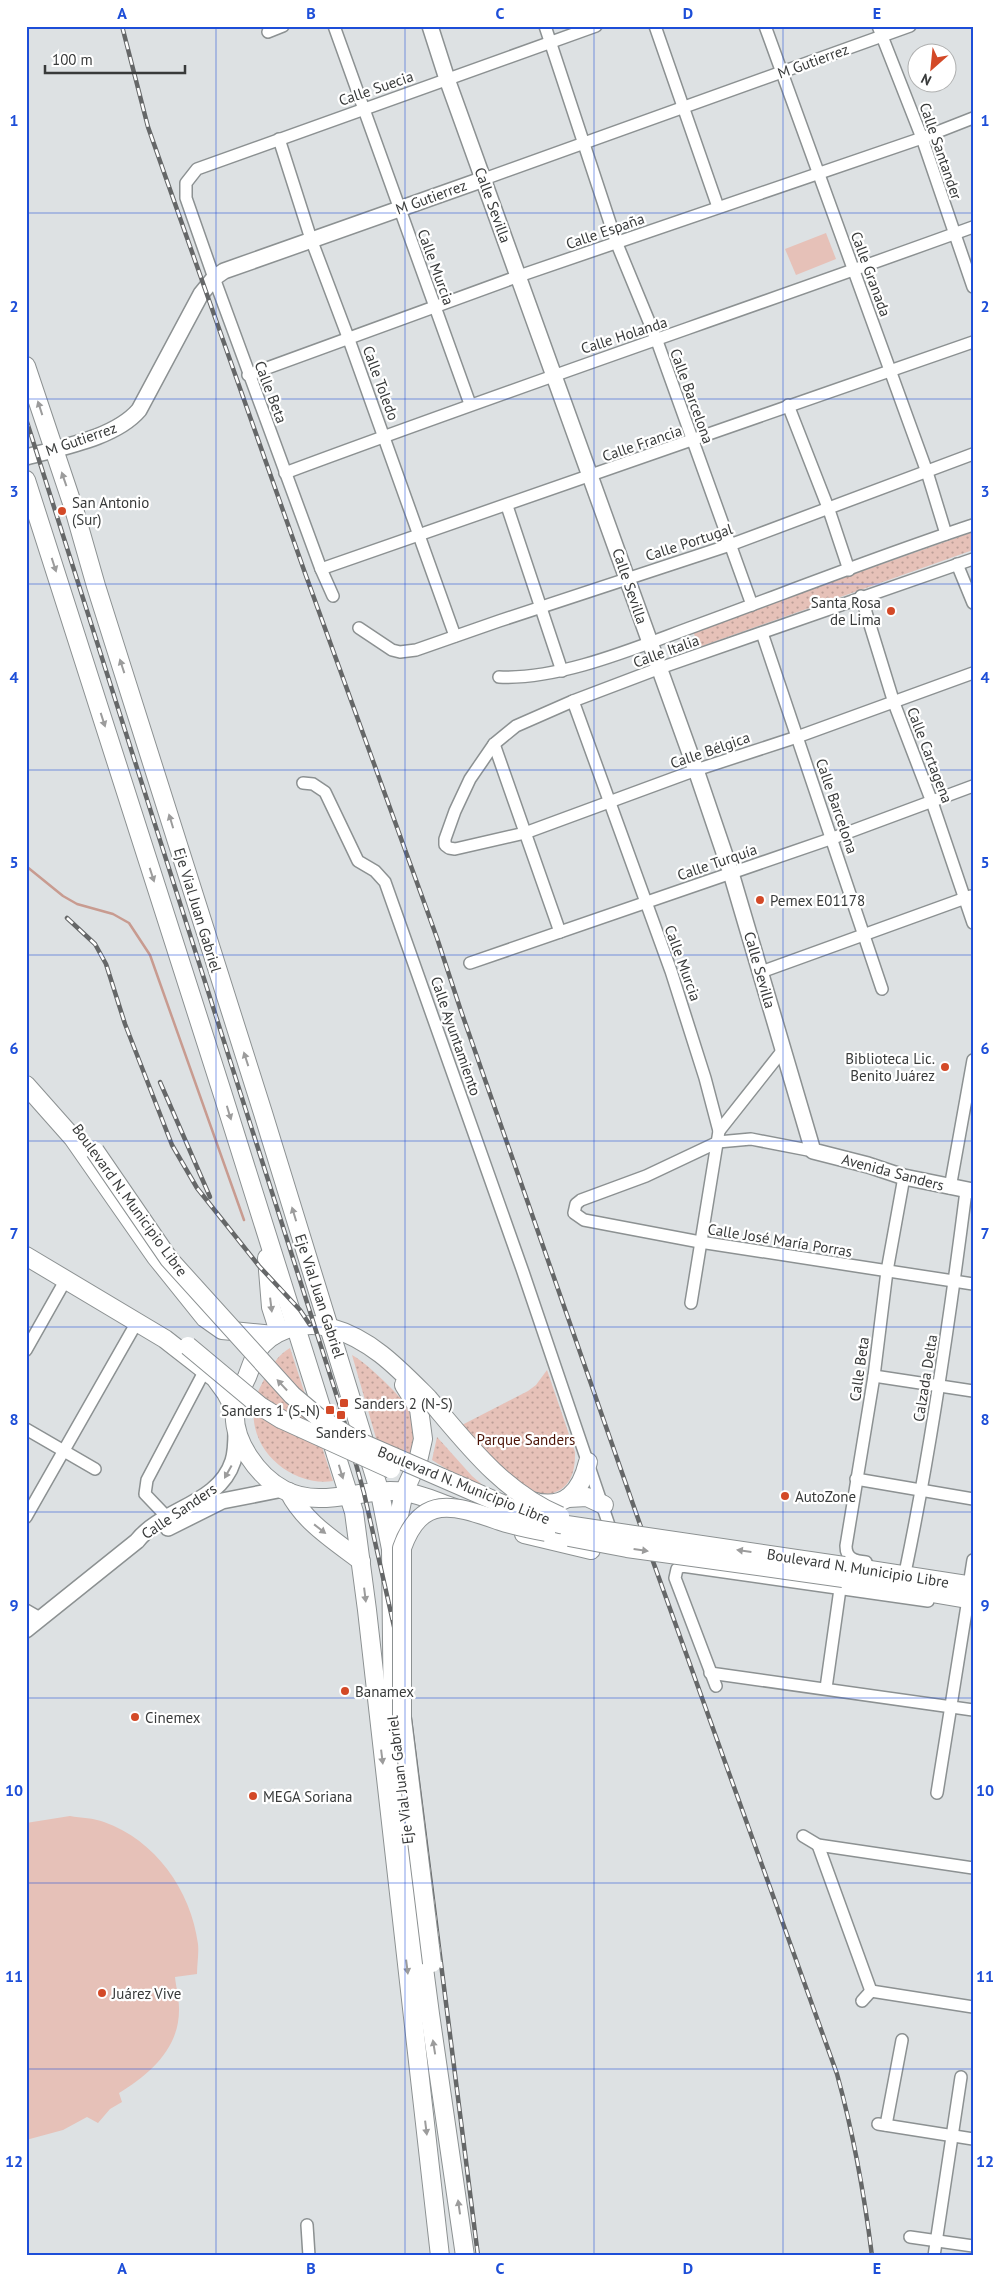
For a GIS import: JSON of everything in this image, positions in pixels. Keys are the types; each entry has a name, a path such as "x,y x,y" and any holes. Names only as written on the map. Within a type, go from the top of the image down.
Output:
{"main road":[{"name":"Calle Sevilla","path":"430,26 447,79 696,770 731,873 813,1151"},
{"name":"M Gutierrez","path":"26,457 54,450 112,430 132,418 139,410 201,294 214,278 237,265 484,178"},
{"name":"Eje Vial Juan Gabriel","path":"26,366 74,509 96,586 330,1327 380,1493 391,1549 393,1731 430,2014 465,2256"},
{"name":"Eje Vial Juan Gabriel","path":"26,480 269,1243 267,1258 271,1307 283,1331 354,1512 440,2256"},
{"name":"Boulevard N. Municipio Libre","path":"26,1077 65,1110 169,1259 283,1387 318,1417 355,1440 534,1517 846,1574 970,1593"},
{"path":"26,1085 73,1138 156,1257 205,1318 222,1330 283,1331 314,1325 330,1327 374,1347 428,1398 504,1482 534,1503 593,1529"},
{"name":"Avenida Sanders","path":"813,1151 868,1165 904,1177 969,1191"},
{"path":"28,1251 66,1281 165,1339 205,1370 226,1393 236,1417 242,1442 260,1471 286,1491 309,1520 361,1561"},
{"name":"Boulevard N. Municipio Libre","path":"28,1251 161,1328 188,1346 260,1406 281,1419 388,1468 546,1532 627,1548 846,1574"},
{"path":"236,1417 240,1392 258,1353 263,1344 283,1331"},
{"path":"361,1342 388,1367 408,1391 494,1479 509,1491 525,1499 542,1504 555,1504 568,1498 587,1497 604,1505"},
{"path":"391,1549 404,1492 418,1461 423,1439 419,1409 408,1391"},
{"name":"Calle Sanders","path":"26,1630 137,1541 149,1528 203,1497 223,1481 234,1460 236,1417"},
{"path":"568,1498 581,1483 588,1462"},
{"path":"286,1491 323,1498 404,1492 432,1500 537,1538 584,1549 618,1553"},
{"name":"Calle Sanders","path":"137,1541 153,1536 222,1501 251,1494 286,1491"},
{"path":"398,1524 432,1500"},
{"path":"430,2014 432,1963 402,1720 402,1548 408,1530 417,1519 442,1508 470,1510 516,1526 546,1532"}],"street":[{"path":"268,32 283,26"},
{"name":"Calle Murcia","path":"334,26 470,404"},
{"name":"Calle Barcelona","path":"544,26 616,244 657,341 752,605"},
{"name":"Calle Suecia","path":"186,198 186,183 197,169 596,26"},
{"path":"655,26 718,206"},
{"name":"Calle Granada","path":"765,26 927,472 946,534"},
{"name":"M Gutierrez","path":"484,178 782,72 880,31 910,26"},
{"name":"Calle Santander","path":"880,31 922,138 953,234 973,287"},
{"name":"Calle España","path":"248,375 519,276 616,244 718,206 922,138 973,118"},
{"name":"Calle Toledo","path":"279,139 311,239 455,636"},
{"name":"Calle Beta","path":"186,198 248,375 320,570 333,596"},
{"name":"Calle Holanda","path":"285,473 470,404 554,374 657,341 973,227"},
{"name":"Calle Francia","path":"320,570 693,441 788,405 973,342"},
{"path":"788,405 829,510 849,570"},
{"name":"Calle Portugal","path":"360,628 385,646 400,652 416,650 626,578 730,545 829,510 973,454"},
{"path":"507,506 562,671"},
{"name":"Calle Italia","path":"499,678 529,677 562,671 650,643 973,525"},
{"name":"Calle Italia","path":"455,849 447,847 444,843 450,824 470,779 494,744 516,726 574,701 660,668 861,596 973,559"},
{"path":"957,564 973,603"},
{"name":"Calle Cartagena","path":"861,596 894,703 969,897 973,923"},
{"name":"Calle Barcelona","path":"762,633 833,838 882,989"},
{"name":"Calle Bélgica","path":"455,849 525,832 696,770 894,703 973,673"},
{"name":"Calle Murcia","path":"574,701 686,1016 715,1109 719,1136 691,1302"},
{"path":"494,744 560,932"},
{"name":"Calle Ayuntamiento","path":"303,783 313,784 325,792 358,861 375,871 385,882 588,1462"},
{"name":"Calle Turquía","path":"470,963 833,838 973,786"},
{"path":"761,972 969,897"},
{"path":"719,1136 783,1050"},
{"path":"950,1188 973,1060"},
{"path":"719,1136 751,1139 813,1151"},
{"name":"Calle José María Porras","path":"719,1136 646,1176 581,1200 576,1204 574,1213 584,1220 700,1242 973,1284"},
{"name":"Calle Beta","path":"846,1574 850,1558 846,1552 856,1479 874,1376 887,1271 904,1177"},
{"name":"Calzada Delta","path":"906,1568 940,1386 969,1191"},
{"path":"26,1350 66,1281"},
{"path":"26,1517 65,1452 137,1322"},
{"path":"167,1517 145,1494 147,1480 205,1370"},
{"path":"874,1376 973,1391"},
{"path":"26,1429 95,1469"},
{"path":"588,1462 604,1505 618,1553"},
{"path":"856,1479 973,1499"},
{"path":"937,1793 970,1593 973,1560"},
{"path":"716,1686 676,1578 677,1569 688,1566 846,1574 906,1568 970,1593"},
{"path":"826,1688 846,1574"},
{"path":"26,1610 40,1618"},
{"path":"710,1673 973,1710"},
{"path":"803,1836 818,1845 973,1868"},
{"path":"818,1845 871,1991"},
{"path":"862,2001 871,1991"},
{"path":"871,1991 973,2007"},
{"path":"902,2040 882,2125 973,2139"},
{"path":"934,2256 961,2076"},
{"path":"307,2226 309,2256"},
{"path":"910,2237 973,2246"}],"green space":[{"path":"826,233 836,259 796,275 785,249"},
{"path":"973,532 973,550 699,647 693,631"},
{"path":"290,1348 333,1481 303,1478 289,1472 266,1452 254,1424 254,1408 264,1380 279,1357"},
{"path":"352,1355 384,1381 411,1412 415,1435 410,1458 378,1445"},
{"name":"Parque Sanders","path":"547,1370 575,1452 574,1465 568,1483 562,1489 554,1493 533,1494 521,1491 460,1426 528,1391 536,1385"},
{"path":"437,1437 472,1476 492,1493 490,1496 432,1460"},
{"name":"Juárez Vive","path":"70,1816 100,1821 122,1830 154,1854 168,1870 179,1886 194,1924 198,1944 197,1974 175,1977 179,2000 178,2022 169,2047 152,2068 131,2086 119,2093 122,2102 110,2109 98,2123 87,2117 63,2130 26,2140 26,1823"}],"waterway":[{"path":"26,866 63,896 77,904 113,914 129,923 150,955 244,1220"}],"railway":[{"path":"122,26 148,127 305,573 437,938 650,1553 837,2074 858,2164 872,2256"},
{"path":"26,419 339,1403 364,1493 404,1671 478,2256"},
{"path":"67,918 95,944 106,964 125,1024 172,1145 197,1188 259,1266 300,1310 310,1325"},
{"path":"160,1082 210,1197"}],"place":[{"name":"San Antonio (Sur)","path":"62,511"},
{"name":"Santa Rosa de Lima","path":"891,611"},
{"name":"Pemex E01178","path":"760,900"},
{"name":"Biblioteca Lic. Benito Juárez","path":"945,1067"},
{"name":"Sanders 2 (N-S)","path":"344,1403"},
{"name":"Sanders 1 (S-N)","path":"330,1410"},
{"name":"Sanders","path":"341,1415"},
{"name":"AutoZone","path":"785,1496"},
{"name":"Banamex","path":"345,1691"},
{"name":"Cinemex","path":"135,1717"},
{"name":"MEGA Soriana","path":"253,1796"},
{"name":"Juárez Vive","path":"102,1993"}]}
